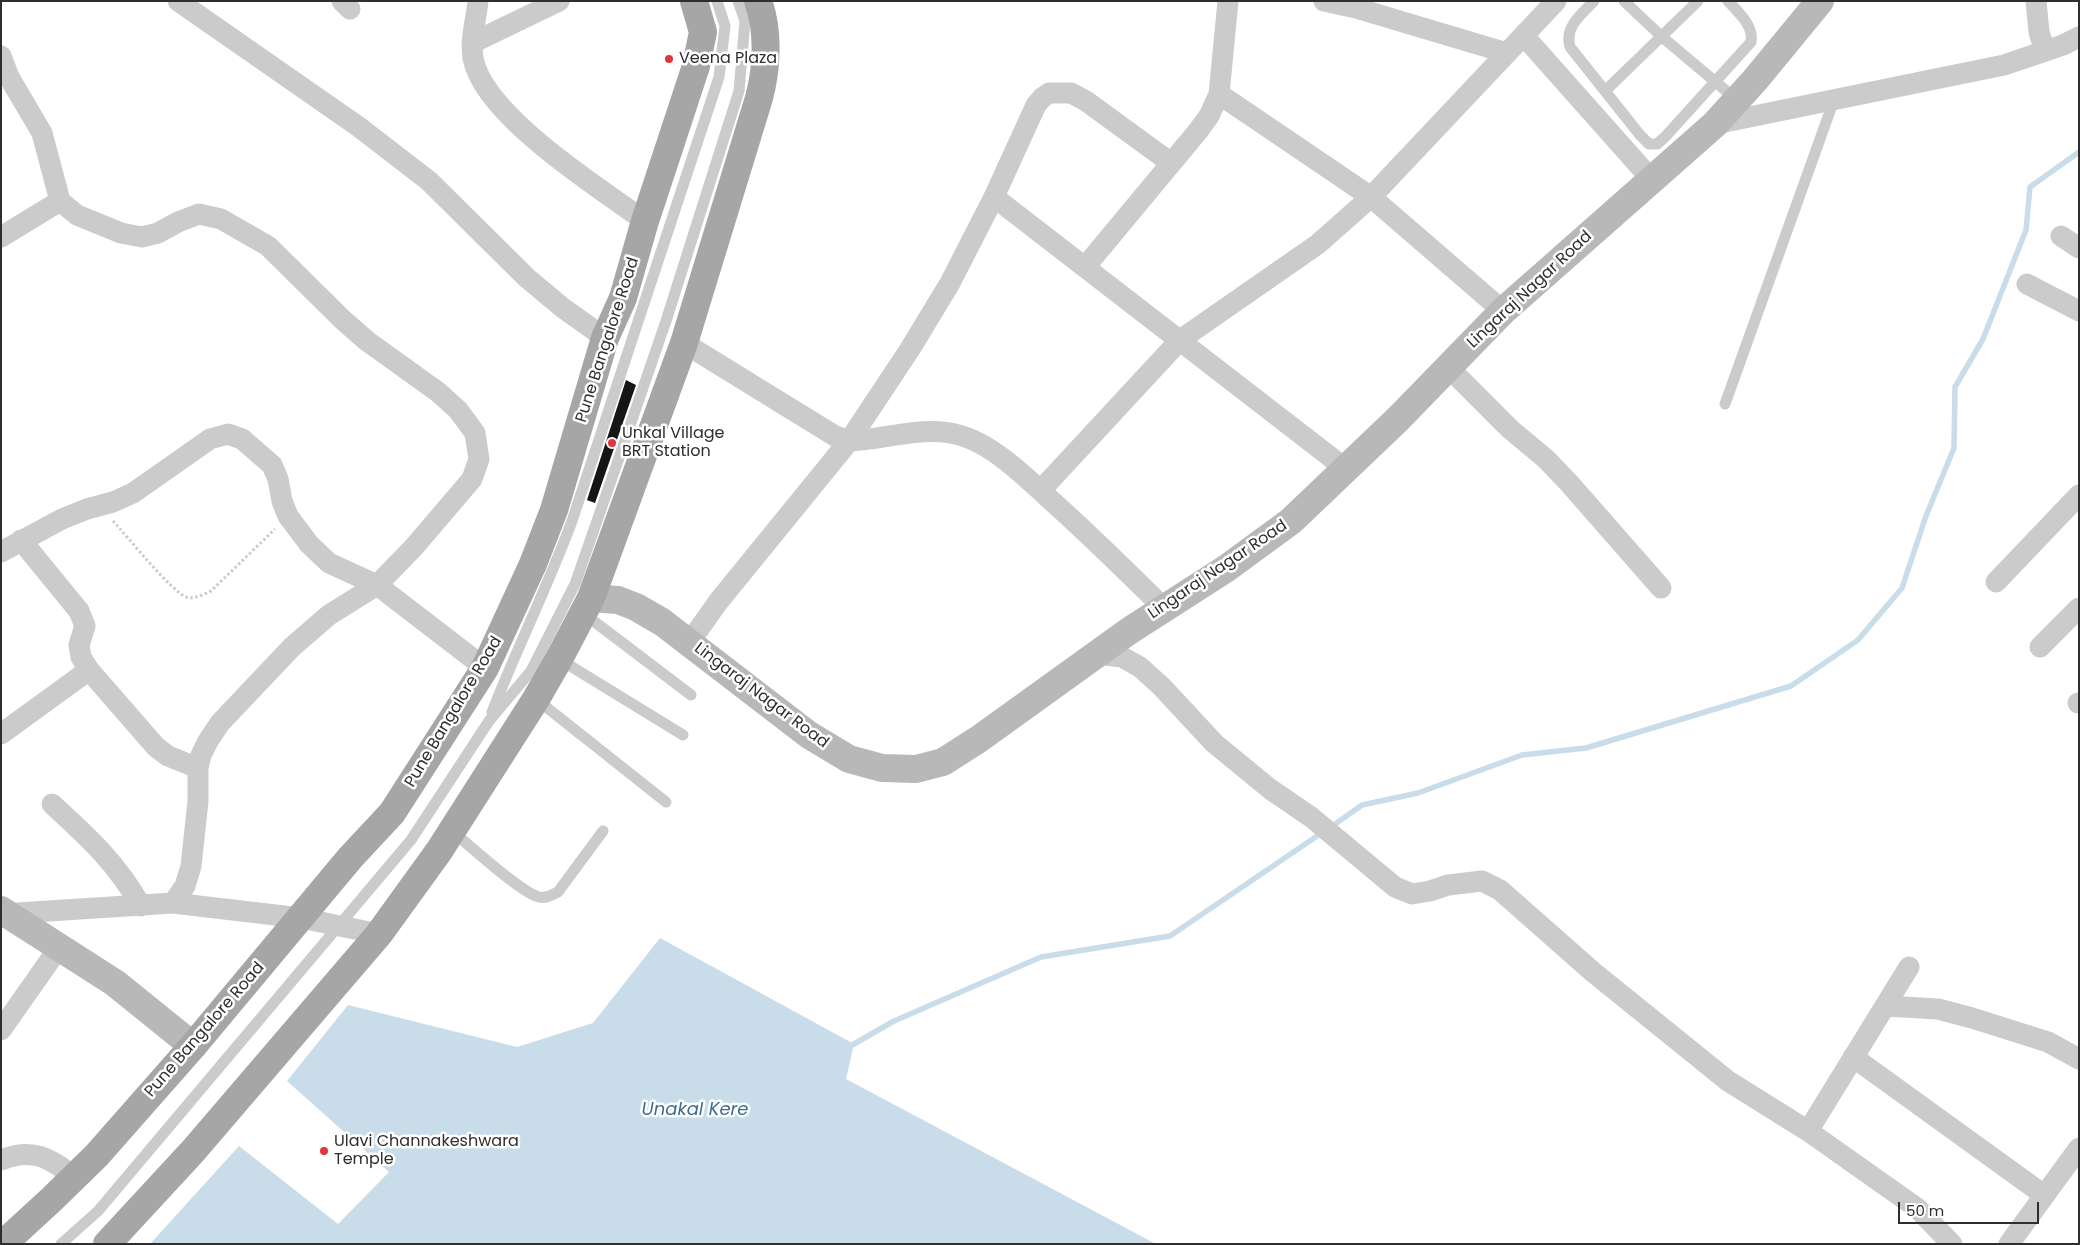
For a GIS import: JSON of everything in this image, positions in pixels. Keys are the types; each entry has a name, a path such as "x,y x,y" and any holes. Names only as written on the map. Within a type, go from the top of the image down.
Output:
{"main road":[{"name":"Pune Bangalore Road","path":"3,1244 97,1155 193,1046 350,858 392,812 485,668 533,564 554,510 605,338 623,298 696,66 702,32 694,1"},
{"path":"107,1244 193,1151 379,934 452,830 536,699 587,606 684,343 764,80 763,16 758,1"}],"street":[{"path":"178,1 359,127 429,181 526,278 563,308 605,338"},
{"path":"478,1 472,43 473,59 483,83 520,126 541,146 646,221"},
{"path":"472,43 559,1"},
{"path":"1085,266 1209,116 1219,94 1228,1"},
{"path":"1324,1 1359,5 1507,54"},
{"path":"1041,490 1180,340 1318,244 1371,198 1556,1"},
{"name":"Lingaraj Nagar Road","path":"587,606 618,600 636,606 662,622 809,735 849,759 882,768 916,769 943,762 979,739 1164,608 1256,548 1291,520 1449,368 1503,311 1715,124 1820,1"},
{"path":"2036,1 2039,32 2046,51"},
{"path":"1524,36 1652,180"},
{"path":"1715,124 2004,65 2063,45 2079,36"},
{"path":"1,56 9,77 42,134 60,201 77,215 121,233 142,237 158,233 178,222 199,214 221,218 268,246 342,320 366,341 438,392 458,410 474,433 479,459 472,479 414,547 377,586 329,615 292,647 220,723 208,741 201,755 198,768 198,801 191,866 185,886 173,904"},
{"path":"689,643 718,602 849,441 910,349 950,284 994,198 1036,105 1042,98 1049,93 1059,92 1071,93 1079,97 1171,163"},
{"path":"1219,94 1371,198 1503,311"},
{"path":"994,198 1085,266 1346,469"},
{"path":"1,236 60,201"},
{"path":"2061,236 2079,248"},
{"path":"2027,284 2079,311"},
{"path":"684,343 836,436 849,441 916,433 958,435 983,446 1013,466 1041,490 1164,608"},
{"path":"1449,368 1510,429 1546,459 1661,588"},
{"path":"1,552 62,519 132,493 210,439 228,434 242,439 272,465 278,479 282,501 288,516 309,544 329,563 377,586 485,668"},
{"path":"1996,582 2075,507"},
{"path":"21,540 79,611 85,626 79,645 81,657 89,670 156,747 168,756 198,768"},
{"path":"2040,648 2079,608"},
{"path":"1097,654 1122,657 1140,667 1162,686 1214,743 1270,789 1311,817 1338,842 1395,887 1412,894 1448,885 1482,881 1500,890 1594,972 1728,1081 1808,1131 1917,1208 1952,1244"},
{"path":"1,734 89,670"},
{"path":"52,804 99,847 130,887 141,906"},
{"path":"3,913 173,904 301,918 379,934"},
{"path":"3,913 60,946 116,982 193,1046"},
{"path":"1,1030 60,946"},
{"path":"1808,1131 1909,967"},
{"path":"1886,1006 1938,1009 1972,1018 2048,1042 2079,1059"},
{"path":"1853,1057 2044,1195"},
{"path":"2009,1244 2079,1148"},
{"path":"1,1160 14,1155 28,1153 47,1158 74,1177"}],"lane":[{"path":"489,721 515,655 555,567 578,505 719,77 725,26 717,1"},
{"path":"61,1244 98,1211 411,840 489,721 531,671 575,584 666,321 739,91 745,20 738,1"},
{"path":"1594,1 1569,30 1567,38 1570,47 1649,144 1657,144 1750,42 1752,34 1740,14 1728,1"},
{"path":"1624,1 1661,36 1736,100"},
{"path":"1605,91 1698,1"},
{"path":"1725,404 1834,100"},
{"path":"587,606 691,695"},
{"path":"559,659 683,735"},
{"path":"536,699 666,802"},
{"path":"452,830 508,878 539,897 549,897 558,892 603,831"}],"path":[{"path":"100,506 171,585 186,597 199,597 211,591 288,516"}],"water":[{"name":"Unakal Kere","path":"660,938 854,1044 846,1079 1156,1244 150,1244 239,1146 338,1224 389,1172 287,1081 348,1005 517,1047 593,1023"}],"building":[{"path":"626,380 636,385 595,503 587,500"}],"waterway":[{"path":"1331,827 1362,805 1418,793 1522,755 1586,748 1791,686 1858,640 1902,588 1926,516 1954,448 1955,387 1983,339 2026,230 2030,187 2079,152"},
{"path":"854,1044 894,1021 1041,957 1170,936 1323,832"}],"place":[{"name":"Veena Plaza","path":"669,59"},
{"name":"Unkal Village BRT Station","path":"612,443"},
{"name":"Ulavi Channakeshwara Temple","path":"324,1151"}]}
